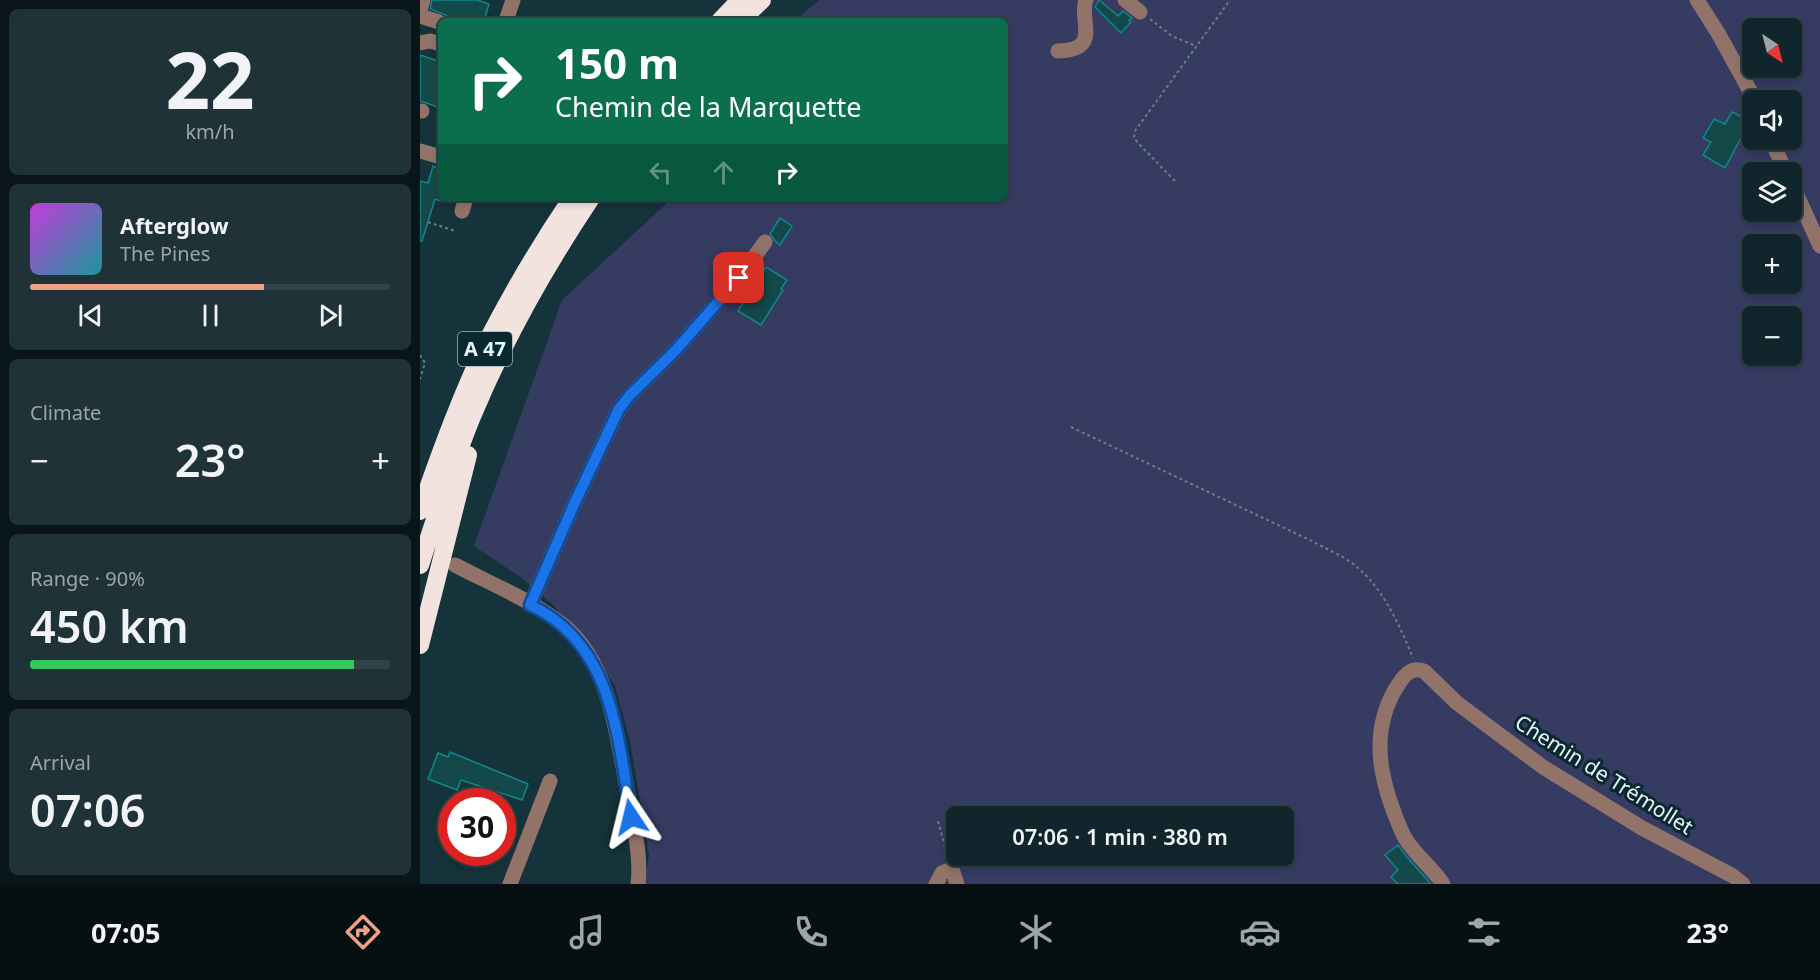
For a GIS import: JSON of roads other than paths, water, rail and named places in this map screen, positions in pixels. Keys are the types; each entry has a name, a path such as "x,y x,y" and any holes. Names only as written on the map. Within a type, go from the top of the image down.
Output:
{"highway":[{"path":"723,18 740,0"},
{"path":"743,18 762,0"},
{"name":"A 47","path":"420,565 463,418 492,333 545,239 570,201"},
{"name":"A 47","path":"420,511 463,418 494,367 566,236 589,201"},
{"path":"420,476 438,433 463,418 470,449 420,645"}],"street":[{"path":"420,10 423,0"},
{"path":"507,18 513,0"},
{"path":"1058,51 1073,50 1086,37 1084,8 1086,0"},
{"path":"1125,0 1140,12"},
{"path":"1697,0 1750,90"},
{"path":"420,16 438,22"},
{"path":"420,43 430,41 438,43"},
{"path":"421,156 438,158"},
{"path":"1802,207 1820,246"},
{"path":"530,605 619,409 630,395 675,351 739,278 765,242"},
{"path":"454,565 542,610 565,627 583,648 598,673 610,704 638,857 638,884"},
{"name":"Chemin de Trémollet","path":"1443,884 1403,834 1386,790 1378,753 1379,736 1394,692 1403,677 1417,669 1424,671 1457,703 1543,767 1642,828 1733,876 1743,884"},
{"path":"510,884 549,781"},
{"path":"936,884 942,873 955,877"}]}
